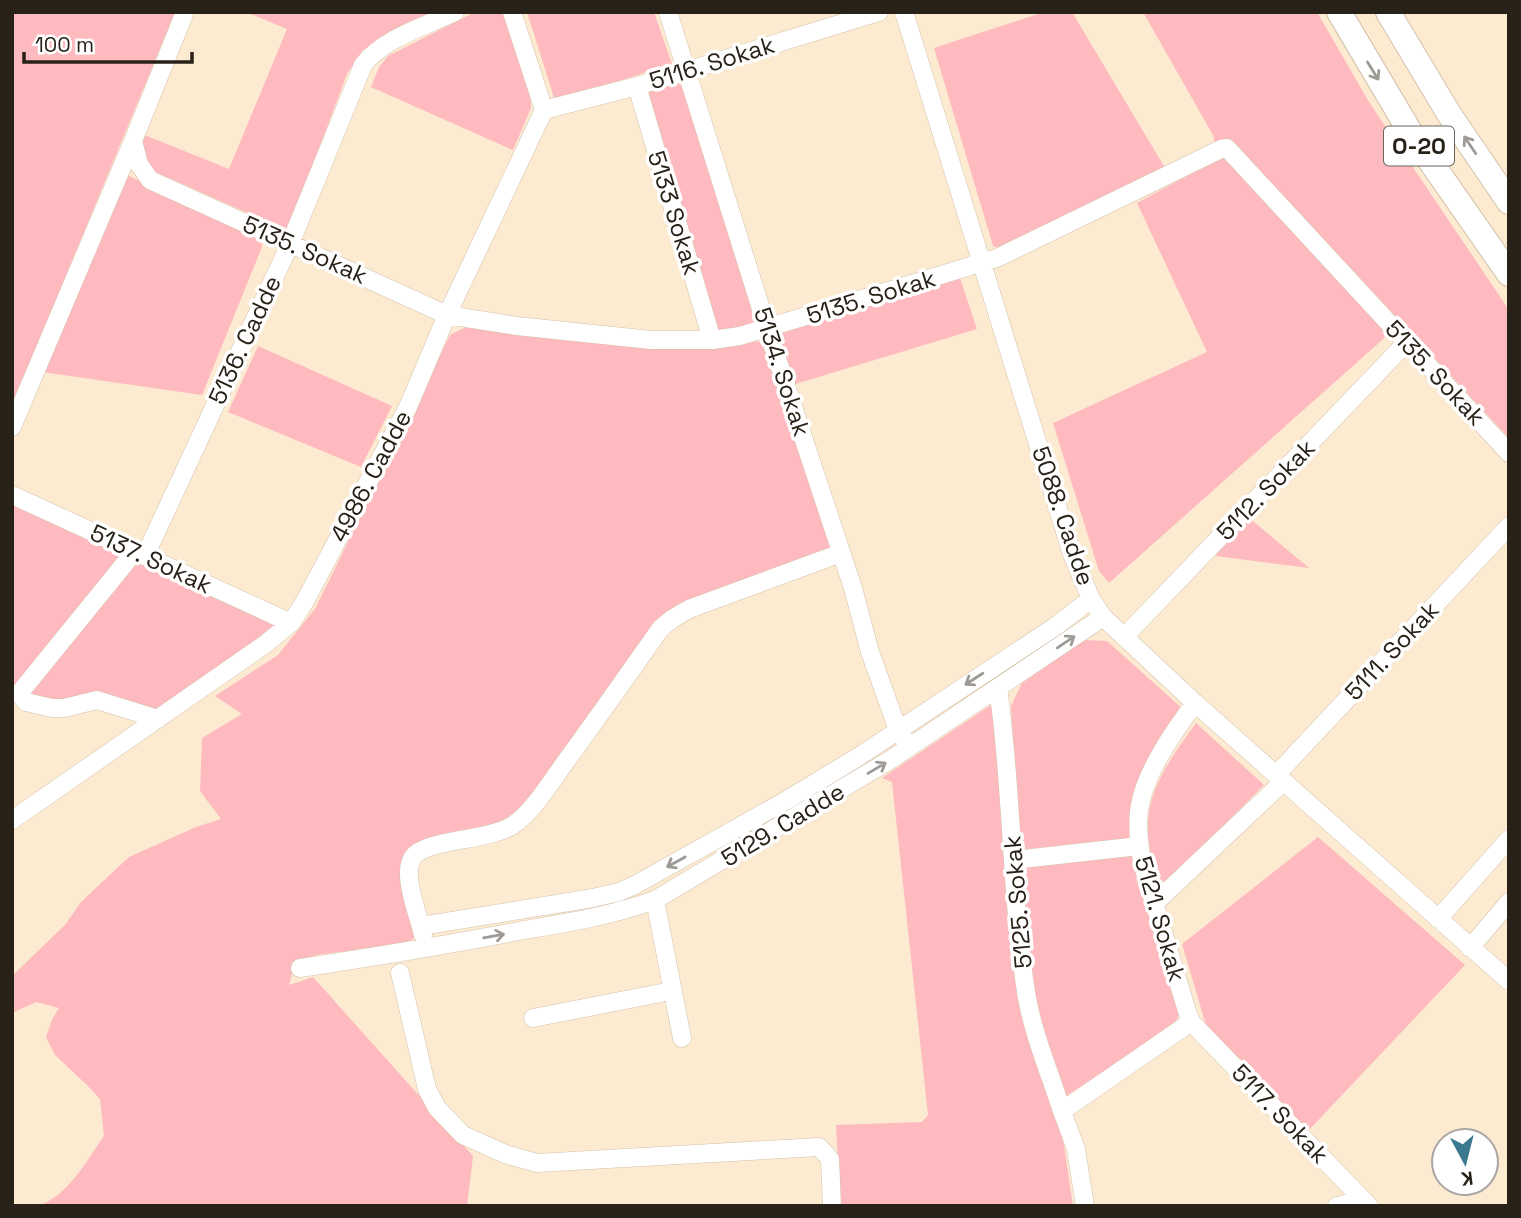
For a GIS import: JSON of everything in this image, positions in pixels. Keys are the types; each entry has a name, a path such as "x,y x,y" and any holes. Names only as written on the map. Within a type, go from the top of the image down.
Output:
{"highway":[{"name":"O-20","path":"1339,12 1412,135 1509,274"},
{"name":"O-20","path":"1388,12 1449,114 1509,202"}],"street":[{"path":"12,427 185,12"},
{"name":"5136. Cadde","path":"158,719 97,700 64,708 52,708 26,702 21,696 22,690 140,554 290,244 363,65 384,46 455,12"},
{"path":"512,12 544,110"},
{"name":"5134. Sokak","path":"668,12 841,553 870,652 898,730 909,747"},
{"name":"5116. Sokak","path":"544,110 637,86 878,12"},
{"name":"5088. Cadde","path":"904,12 1072,554 1091,600 1103,617 1195,703 1509,981"},
{"name":"5133 Sokak","path":"637,86 712,341"},
{"name":"4986. Cadde","path":"12,820 264,645 291,623 391,441 544,110"},
{"name":"5135. Sokak","path":"133,141 139,164 150,180 447,315 517,326 681,341 712,341 767,328 997,258 1227,148 1509,453"},
{"name":"5112. Sokak","path":"1124,637 1407,342"},
{"name":"5137. Sokak","path":"12,495 291,623"},
{"name":"5111. Sokak","path":"1155,903 1280,779 1509,526"},
{"path":"427,948 410,879 410,861 414,853 436,845 498,834 518,822 545,790 661,628 671,619 690,609 841,553"},
{"name":"5129. Cadde","path":"421,926 619,892 787,800 898,730 1091,600"},
{"name":"5129. Cadde","path":"300,968 587,919 628,910 655,900 909,747 1103,617"},
{"name":"5125. Sokak","path":"998,688 1005,731 1028,1001 1076,1149 1085,1206"},
{"name":"5121. Sokak","path":"1191,1023 1139,846 1140,805 1145,788 1179,724 1195,703"},
{"path":"1438,919 1509,839"},
{"path":"1014,860 1139,846"},
{"path":"655,900 682,1038"},
{"path":"1469,948 1509,902"},
{"path":"400,973 427,1089 441,1115 463,1135 505,1154 537,1163 819,1147 830,1159 832,1206"},
{"path":"533,1018 661,993"},
{"path":"1062,1111 1191,1023"},
{"name":"5117. Sokak","path":"1191,1023 1366,1203"},
{"path":"1337,1206 1366,1203"}],"shaded area":[{"path":"12,12 175,12 12,406"},
{"path":"246,12 440,12 363,50 347,74 288,231 151,170 141,144 142,134 229,169 287,29"},
{"path":"475,12 502,12 530,92 531,108 513,150 371,87 379,67 388,56"},
{"path":"527,12 654,12 672,64 555,101"},
{"path":"1044,12 1072,12 1165,168 1001,249 993,246 934,48"},
{"path":"1143,12 1317,12 1369,102 1509,310 1509,438 1236,146 1222,140 1215,143 1213,135"},
{"path":"684,79 757,323 717,335 643,91"},
{"path":"1222,157 1230,159 1389,334 1109,583 1099,571 1053,423 1207,352 1137,203"},
{"path":"127,175 262,239 262,247 202,395 42,372"},
{"path":"959,275 977,329 792,385 778,343 783,330"},
{"path":"470,325 710,346 765,341 833,547 676,610 513,823 413,846 414,938 407,943 316,955 310,961 294,967 289,985 313,977 473,1156 467,1206 37,1206 58,1195 67,1186 104,1136 100,1099 55,1055 46,1037 59,1008 36,1002 12,1013 12,976 65,925 81,902 129,857 196,827 221,819 200,791 202,738 242,714 215,696 278,655 315,609 450,335"},
{"path":"258,346 392,406 361,467 228,412"},
{"path":"12,503 123,553 13,697 12,696"},
{"path":"1248,517 1309,568 1208,555"},
{"path":"136,559 277,626 158,713 31,699 28,691"},
{"path":"1084,640 1107,641 1183,709 1131,816 1129,838 1019,850 1011,706 1022,683"},
{"path":"991,705 1000,721 1042,1064 1064,1145 1073,1206 840,1206 836,1125 922,1122 928,1115 892,782 882,778"},
{"path":"1196,723 1264,785 1167,882 1155,879 1148,834 1150,806 1159,780"},
{"path":"1318,837 1465,965 1307,1132 1208,1032 1182,944"},
{"path":"1130,854 1136,865 1180,1013 1174,1025 1063,1098 1036,1018 1019,867"}]}
